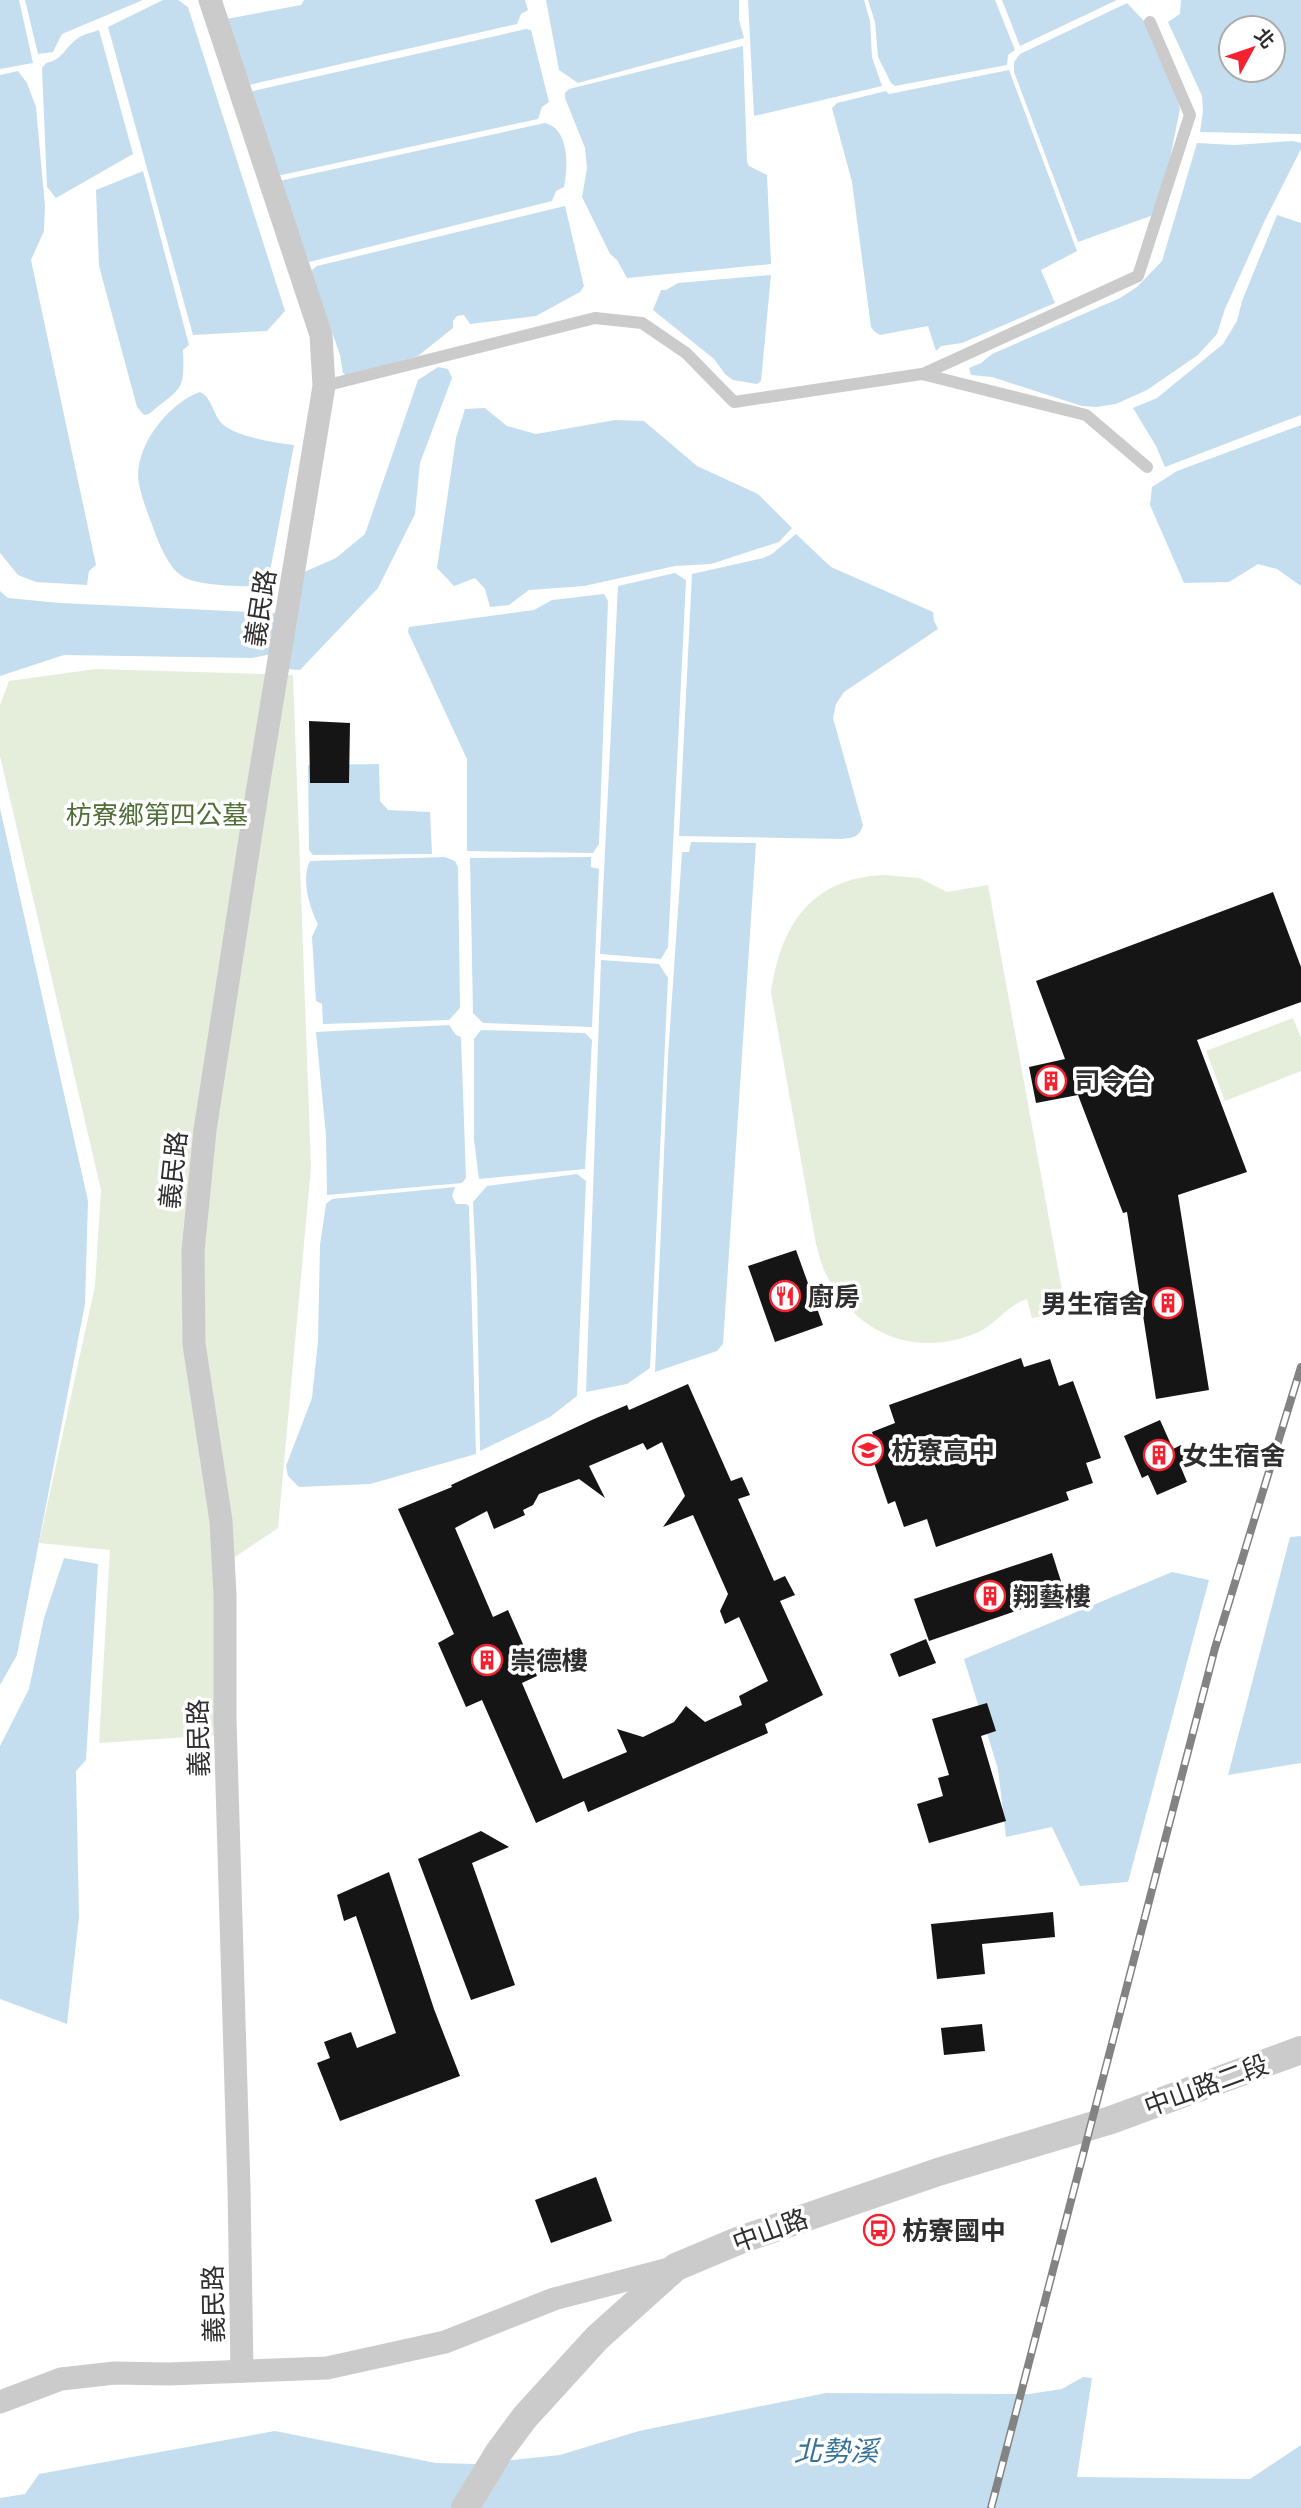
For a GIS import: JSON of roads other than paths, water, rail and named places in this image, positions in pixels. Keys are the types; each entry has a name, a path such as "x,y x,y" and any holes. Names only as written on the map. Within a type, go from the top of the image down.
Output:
{"street":[{"name":"義民路","path":"210,0 321,335 324,386 205,1130 193,1251 194,1344 220,1521 225,1595 225,1719 242,2371"},
{"name":"中山路二段","path":"1111,2120 1301,2049"},
{"name":"中山路","path":"465,2508 499,2452 525,2417 597,2338 676,2267 740,2240 912,2181 1111,2120"},
{"name":"義民路","path":"0,2402 61,2379 115,2373 169,2374 327,2368 445,2342 554,2298 676,2267"}],"lane":[{"path":"324,386 595,318 642,323 686,353 734,402 922,374 1138,276 1190,115 1150,22"},
{"path":"922,374 1086,415 1147,467"}],"water":[{"path":"0,0 19,0 33,63 0,69"},
{"path":"25,0 143,0 62,34 53,52 38,54"},
{"path":"163,0 178,0 188,7 285,311 267,331 193,335 108,27"},
{"path":"304,0 525,0 528,10 521,14 517,24 249,85 226,19 301,5"},
{"path":"546,0 739,0 739,20 744,38 578,83 559,70"},
{"path":"748,0 864,0 870,21 872,57 882,86 754,116"},
{"path":"868,0 995,0 1015,50 1008,55 1007,65 895,86 878,57 875,22"},
{"path":"1002,0 1117,0 1020,46"},
{"path":"1181,0 1301,0 1301,134 1200,132 1202,96 1168,22 1180,14"},
{"path":"1127,3 1144,21 1174,85 1180,109 1159,213 1078,242 1014,72 1014,62 1020,54"},
{"path":"99,30 133,154 56,198 47,187 42,68 60,56 79,37"},
{"path":"531,30 549,102 542,107 538,119 277,176 249,92"},
{"path":"743,46 747,162 749,166 767,175 771,264 627,278 617,260 610,254 582,197 587,168 585,148 565,93 569,89"},
{"path":"1009,70 1077,251 1041,270 1055,303 962,343 941,346 936,351 928,326 880,335 871,327 852,182 832,108 837,103 886,91 889,94"},
{"path":"18,71 27,83 36,107 45,206 44,231 31,260 96,565 89,571 87,585 36,582 18,575 0,553 0,75"},
{"path":"545,123 559,133 566,160 564,187 556,191 552,201 309,262 279,181"},
{"path":"1293,141 1301,143 1301,149 1265,220 1225,309 1217,334 1198,355 1147,390 1116,404 1096,407 1082,406 992,377 971,375 969,368 992,354 1120,298 1137,287 1162,261 1197,143 1234,145"},
{"path":"143,171 189,345 183,350 183,374 179,388 149,414 144,415 137,407 99,266 96,190"},
{"path":"565,206 584,286 580,292 536,316 470,324 464,315 457,316 453,321 453,328 418,356 347,376 343,373 340,355 311,271 317,266"},
{"path":"1277,215 1301,223 1301,415 1165,467 1156,446 1133,408 1157,398 1223,344 1237,321 1242,301"},
{"path":"771,275 761,381 757,384 733,380 714,359 653,310 661,290 678,283"},
{"path":"438,367 448,369 452,378 420,463 415,514 378,588 300,670 285,669 288,651 252,658 64,655 0,676 0,591 8,598 60,603 295,614 302,573 336,558 365,534 418,380"},
{"path":"200,392 209,400 219,420 233,431 254,438 294,445 267,587 211,584 182,576 165,555 146,508 138,470 147,442 176,406"},
{"path":"485,408 507,426 536,434 615,420 644,421 697,466 758,494 792,528 779,542 711,564 675,566 584,586 529,590 509,605 490,607 485,589 475,578 454,586 437,568 456,438 465,409"},
{"path":"1301,425 1301,586 1277,569 1258,564 1229,582 1184,583 1150,505 1152,487 1177,471"},
{"path":"796,534 831,567 933,612 938,629 844,692 836,704 833,718 863,825 855,836 841,839 679,836 692,574 763,558"},
{"path":"675,573 686,580 668,947 661,959 600,954 618,586"},
{"path":"604,594 608,601 599,844 593,853 467,851 467,759 408,632 409,627 534,610 552,600"},
{"path":"379,764 380,801 388,810 430,812 432,854 313,855 309,850 308,765"},
{"path":"0,808 88,1201 85,1304 17,1655 0,1685"},
{"path":"691,842 756,843 723,1344 717,1351 655,1372 668,1056 682,852 689,852"},
{"path":"445,857 455,861 458,867 460,1008 449,1020 323,1024 322,1004 316,1001 312,937 318,924 306,884 310,861"},
{"path":"591,857 591,867 599,869 592,1027 483,1023 473,1013 470,858"},
{"path":"601,960 659,964 668,978 650,1368 627,1384 586,1392"},
{"path":"449,1025 456,1035 461,1037 466,1178 462,1183 327,1195 326,1136 316,1032"},
{"path":"481,1030 585,1033 592,1040 585,1169 479,1179 474,1140 474,1039"},
{"path":"577,1174 586,1181 577,1396 550,1417 480,1451 473,1202 487,1186"},
{"path":"455,1187 452,1196 456,1204 469,1206 476,1454 370,1484 299,1487 288,1476 286,1466 312,1398 318,1341 320,1245 326,1204 332,1199"},
{"path":"1301,1536 1301,1763 1228,1775 1290,1537"},
{"path":"64,1558 98,1564 86,1760 76,1771 79,1917 67,2024 0,1999 0,1746 29,1689 44,1618"},
{"path":"1172,1572 1209,1580 1128,1882 1080,1886 1052,1827 1006,1837 998,1769 964,1659"},
{"name":"北勢溪","path":"1083,2377 1092,2378 1077,2477 1250,2479 1301,2445 1301,2508 0,2508 0,2498 25,2494 39,2474 275,2431 436,2463 476,2464 560,2455 639,2431 826,2393 1029,2394 1062,2389"}],"railway":[{"path":"991,2508 1215,1648 1301,1367"}],"place":[{"name":"司令台","path":"1051,1081"},
{"name":"廚房","path":"785,1296"},
{"name":"男生宿舍","path":"1168,1303"},
{"name":"枋寮高中","path":"868,1450"},
{"name":"女生宿舍","path":"1159,1455"},
{"name":"翔藝樓","path":"990,1596"},
{"name":"崇德樓","path":"487,1660"},
{"name":"枋寮國中","path":"879,2230"}],"park label":[{"name":"枋寮鄉第四公墓","path":"157,814"}]}
